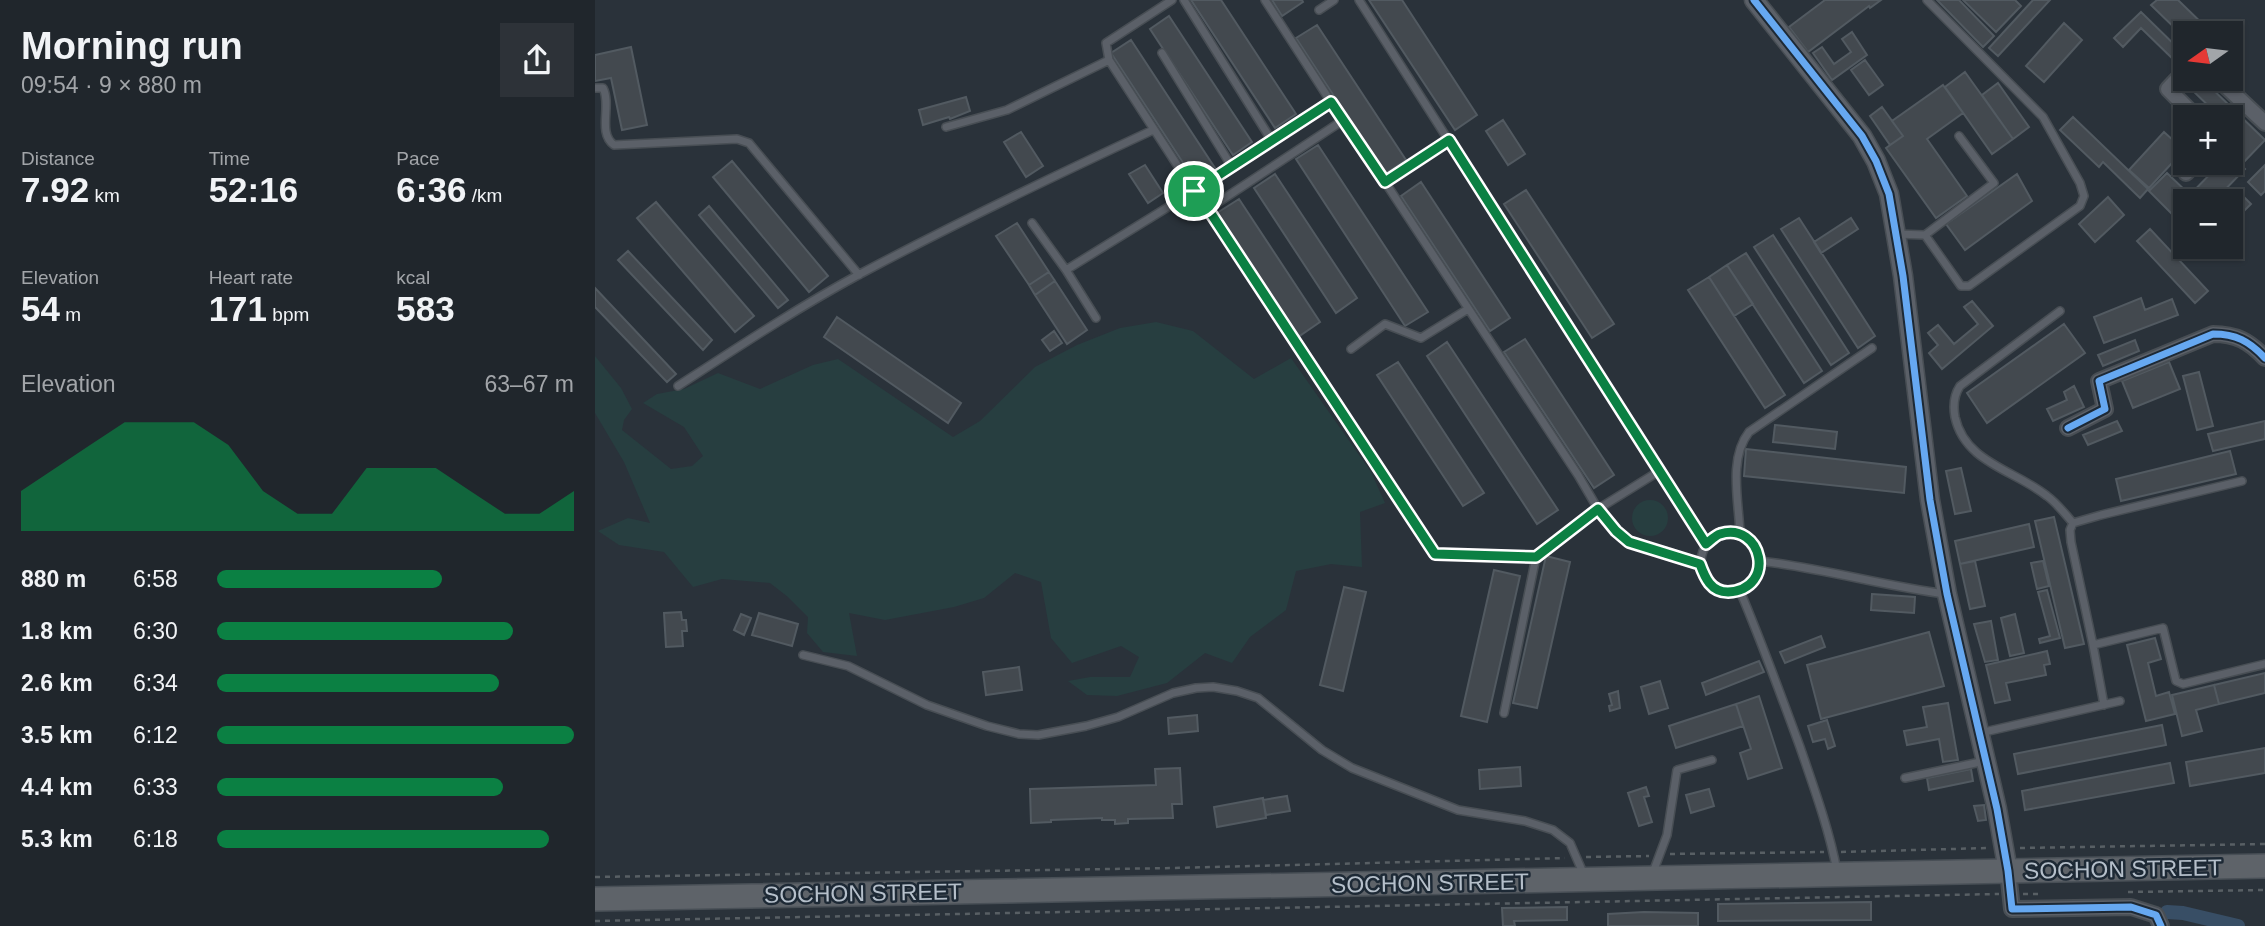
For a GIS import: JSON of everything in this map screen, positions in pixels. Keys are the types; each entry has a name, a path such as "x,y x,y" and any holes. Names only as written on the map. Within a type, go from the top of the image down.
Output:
{"main road":[{"name":"SOCHON STREET","path":"595,899 1838,876 2009,883 2265,866"}],"street":[{"path":"1755,0 1862,135 1889,194 1920,407 1930,500 1947,594 2004,848 2012,909 2131,907 2156,915 2161,926"},
{"path":"2173,84 2168,89 2184,105"},
{"path":"2231,91 2265,123"},
{"path":"2068,428 2105,409 2099,381 2213,334 2242,338 2265,358"}],"lane":[{"path":"1172,0 1106,43 1109,60 1435,554 1536,557 1598,509 1661,470"},
{"path":"1184,0 1272,141"},
{"path":"1265,0 1598,509 1629,542 1700,564"},
{"path":"1319,10 1334,0"},
{"path":"1359,0 1706,544"},
{"path":"1925,235 1961,286 1969,286 2080,206 2084,197 2080,183 2043,117 1927,0"},
{"path":"1162,53 1232,167"},
{"path":"946,127 1007,110 1109,60"},
{"path":"595,88 603,89 607,96 606,134 614,145 737,139 749,143 859,275"},
{"path":"1066,270 1331,102"},
{"path":"1208,209 1342,121"},
{"path":"678,386 783,318 859,275 1061,173 1153,130"},
{"path":"1895,234 1925,235 1994,183 1959,136"},
{"path":"1385,182 1449,140"},
{"path":"1032,223 1096,318"},
{"path":"1351,349 1385,324 1421,338 1468,309"},
{"path":"2060,310 1960,386 1955,393 1954,409 1956,420 1969,447 1989,462 2048,496 2073,523"},
{"path":"1740,534 1737,460 1740,443 1749,432 1872,348"},
{"path":"2104,705 2070,542 2073,523 2242,481"},
{"path":"1719,534 1740,534 1754,544 1760,561 1755,579 1741,591 1722,592 1706,581 1700,564 1706,544 1719,534"},
{"path":"1504,713 1536,557"},
{"path":"1760,561 1947,594"},
{"path":"1741,591 1814,788 1838,876"},
{"path":"2092,645 2163,628 2176,681 2183,684 2265,664"},
{"path":"803,654 848,666 927,705 1019,734 1038,734 1086,726 1118,717 1173,693 1196,688 1213,687 1237,691 1258,698 1322,750 1352,768 1458,810 1525,821 1553,830 1570,843 1586,879"},
{"path":"1980,733 2119,701"},
{"path":"1650,879 1667,835 1677,770 1712,760"},
{"path":"1905,778 1986,761"}],"path":[{"path":"595,877 1175,868 1659,855 2265,844"},
{"path":"595,921 2009,883 2046,894"},
{"path":"2127,892 2265,890"}],"green space":[{"path":"1156,322 1193,331 1254,379 1291,358 1371,472 1385,503 1360,512 1362,567 1331,564 1296,571 1286,610 1250,637 1232,663 1205,653 1167,683 1117,696 1087,695 1068,681 1090,677 1130,677 1139,657 1121,646 1072,663 1051,638 1041,582 1015,573 984,598 954,607 885,620 849,613 857,656 823,652 807,633 808,617 770,583 722,579 693,587 664,552 619,545 598,531 628,518 650,523 624,462 595,413 595,356 621,388 632,409 624,420 622,430 671,469 692,466 703,456 684,427 643,403 657,394 684,389 718,373 760,389 813,365 838,359 953,437 980,421 1035,367 1077,345 1120,328"},
{"path":"1650,500 1663,505 1668,518 1663,531 1650,536 1637,531 1632,518 1637,505"}],"building":[{"path":"1191,0 1221,0 1296,114 1275,128"},
{"path":"1272,0 1302,0 1303,2 1282,16"},
{"path":"1369,0 1402,0 1477,115 1455,130"},
{"path":"1825,0 1881,0 1808,52 1789,27"},
{"path":"1937,0 1959,0 1994,36 1983,47"},
{"path":"1963,0 2015,0 2021,6 1996,32"},
{"path":"2033,0 2050,0 1998,56 1989,48"},
{"path":"2157,0 2178,0 2200,21 2173,21 2173,26 2151,5"},
{"path":"2141,12 2173,43 2173,59 2141,28 2123,47 2114,38"},
{"path":"1169,16 1252,142 1233,155 1150,29"},
{"path":"2064,23 2082,40 2044,82 2026,66"},
{"path":"1317,25 1406,160 1385,174 1296,38"},
{"path":"1852,32 1867,55 1832,80 1813,53 1822,47 1834,64 1851,52 1842,39"},
{"path":"1131,40 1215,168 1195,181 1111,53"},
{"path":"631,47 647,125 622,130 611,78 595,81 595,55"},
{"path":"1865,60 1883,85 1869,95 1851,70"},
{"path":"1965,72 2013,139 1992,154 1945,87"},
{"path":"1998,83 2029,127 2013,139 1982,95"},
{"path":"1943,85 1963,113 1927,139 1967,196 1936,218 1886,148 1903,136 1892,121"},
{"path":"2193,91 2214,91 2229,105 2208,105"},
{"path":"966,97 970,111 923,125 919,110"},
{"path":"1882,107 1903,136 1890,145 1870,116"},
{"path":"2073,117 2148,189 2140,198 2103,162 2099,167 2060,130"},
{"path":"2243,119 2265,140 2243,163"},
{"path":"1503,120 1525,154 1508,165 1486,131"},
{"path":"1021,132 1043,166 1026,177 1004,142"},
{"path":"2164,132 2173,140 2173,162 2149,188 2129,170"},
{"path":"1318,145 1428,312 1405,326 1296,159"},
{"path":"732,161 828,276 809,292 713,177"},
{"path":"1145,165 1163,193 1148,203 1129,174"},
{"path":"2265,165 2265,191 2261,195 2248,182"},
{"path":"2167,173 2184,189 2173,189 2172,214 2149,191"},
{"path":"1275,174 1357,298 1336,313 1254,188"},
{"path":"2017,174 2032,201 1965,250 1946,224"},
{"path":"2209,175 2239,175 2226,189 2196,189"},
{"path":"1421,182 1510,318 1490,331 1401,196"},
{"path":"1526,190 1614,324 1592,338 1504,204"},
{"path":"2243,196 2251,204 2243,212"},
{"path":"2108,197 2124,215 2095,242 2079,224"},
{"path":"1239,199 1320,322 1298,337 1217,213"},
{"path":"656,202 754,316 735,332 637,218"},
{"path":"709,206 788,300 778,308 699,215"},
{"path":"1799,218 1875,336 1858,348 1781,229"},
{"path":"1851,218 1858,229 1821,253 1814,242"},
{"path":"1017,223 1049,272 1029,285 996,236"},
{"path":"2150,229 2173,254 2173,259 2178,259 2208,291 2195,303 2137,241"},
{"path":"1773,235 1849,353 1831,365 1754,247"},
{"path":"628,251 712,340 703,350 618,260"},
{"path":"1746,253 1822,371 1804,383 1727,265"},
{"path":"1727,265 1753,304 1734,316 1709,277"},
{"path":"1049,272 1055,281 1035,295 1029,285"},
{"path":"1709,277 1785,395 1765,408 1688,290"},
{"path":"1055,281 1087,330 1067,344 1035,295"},
{"path":"595,288 676,374 667,382 595,307"},
{"path":"2141,298 2145,310 2172,299 2178,315 2104,343 2094,317"},
{"path":"1972,301 1993,326 1942,369 1929,353 1938,345 1928,333 1938,325 1954,344 1978,324 1964,307"},
{"path":"837,317 961,403 948,423 824,337"},
{"path":"2064,324 2085,353 1987,423 1967,393"},
{"path":"1054,331 1062,343 1050,351 1042,340"},
{"path":"1525,339 1614,475 1594,488 1504,352"},
{"path":"2135,340 2139,351 2103,366 2098,355"},
{"path":"1447,342 1558,510 1537,524 1427,356"},
{"path":"1398,362 1484,493 1463,506 1377,375"},
{"path":"2169,362 2180,389 2133,408 2122,381"},
{"path":"2199,372 2213,426 2197,430 2183,376"},
{"path":"2074,386 2084,407 2053,421 2047,409 2067,400 2064,392"},
{"path":"2117,421 2122,431 2088,445 2083,435"},
{"path":"2265,421 2265,439 2213,451 2208,434"},
{"path":"1775,425 1837,432 1835,449 1773,442"},
{"path":"1746,449 1906,467 1904,493 1744,476"},
{"path":"2230,451 2236,474 2121,501 2116,479"},
{"path":"1961,468 1971,511 1955,514 1946,471"},
{"path":"2054,517 2084,644 2065,648 2035,521"},
{"path":"2029,524 2034,547 1960,564 1955,541"},
{"path":"1546,556 1570,562 1537,708 1513,703"},
{"path":"1975,561 1985,606 1970,609 1960,564"},
{"path":"2043,561 2049,586 2037,589 2031,563"},
{"path":"1494,570 1520,576 1487,722 1461,716"},
{"path":"1344,587 1366,592 1343,691 1320,685"},
{"path":"2047,590 2060,638 2040,643 2039,639 2050,636 2038,592"},
{"path":"1872,594 1915,597 1914,613 1871,610"},
{"path":"681,612 682,620 686,620 687,631 682,631 683,646 666,647 664,613"},
{"path":"759,613 798,624 792,646 752,635"},
{"path":"741,614 751,618 744,635 734,630"},
{"path":"2015,614 2024,653 2010,656 2001,618"},
{"path":"1991,621 1998,660 1985,662 1974,624"},
{"path":"1929,632 1944,686 1821,719 1807,665"},
{"path":"1821,636 1825,647 1785,663 1780,652"},
{"path":"2155,638 2161,659 2148,663 2156,696 2169,692 2175,714 2146,721 2127,645"},
{"path":"2047,651 2050,664 2044,665 2046,675 2006,683 2010,700 1995,703 1986,665"},
{"path":"1759,661 1764,672 1706,695 1702,683"},
{"path":"1019,667 1022,690 986,695 983,672"},
{"path":"2265,673 2265,693 2219,704 2214,685"},
{"path":"1660,681 1668,708 1649,714 1641,687"},
{"path":"2214,685 2219,704 2196,710 2202,731 2182,736 2172,695"},
{"path":"1618,691 1620,708 1610,711 1609,706 1612,705 1609,694"},
{"path":"1759,696 1782,768 1748,779 1740,753 1751,749 1736,704"},
{"path":"1948,703 1958,760 1943,762 1939,739 1907,745 1904,731 1927,727 1923,707"},
{"path":"1736,704 1743,726 1676,748 1669,726"},
{"path":"1197,715 1198,731 1169,734 1168,718"},
{"path":"1827,720 1835,746 1828,749 1825,739 1813,742 1808,726"},
{"path":"2162,725 2166,745 2018,774 2014,754"},
{"path":"2265,748 2265,773 2190,786 2186,762"},
{"path":"2170,763 2174,783 2025,810 2022,791"},
{"path":"1520,767 1521,786 1480,789 1479,770"},
{"path":"1180,768 1182,804 1172,804 1173,818 1128,819 1128,823 1115,824 1115,820 1102,818 1031,823 1030,789 1156,785 1155,769"},
{"path":"1971,769 1973,781 1929,790 1927,778"},
{"path":"1646,787 1649,796 1644,797 1652,822 1639,826 1628,793"},
{"path":"1709,789 1714,806 1691,813 1686,795"},
{"path":"1287,796 1290,811 1266,815 1263,800"},
{"path":"1263,798 1266,818 1217,827 1214,807"},
{"path":"1984,805 1986,820 1978,821 1974,806"},
{"path":"1871,902 1871,920 1718,921 1718,904"},
{"path":"1567,907 1567,920 1514,921 1515,926 1503,926 1502,908"},
{"path":"1698,913 1698,926 1608,926 1608,914"}],"waterway":[{"path":"2167,912 2183,913 2238,926"}],"cycle path":[{"path":"1754,0 1862,136 1876,161 1889,194 1903,276 1930,500 1947,594 1997,809 2012,909 2131,907 2156,915 2161,926"},
{"path":"2068,428 2105,409 2099,381 2213,334 2229,335 2242,340 2265,358"}],"route":[{"path":"1331,102 1385,182 1449,140 1706,544 1719,534 1740,534 1754,544 1760,561 1755,579 1741,591 1722,592 1706,581 1700,564 1629,542 1598,509 1536,557 1435,554 1194,191 1331,102"}]}
